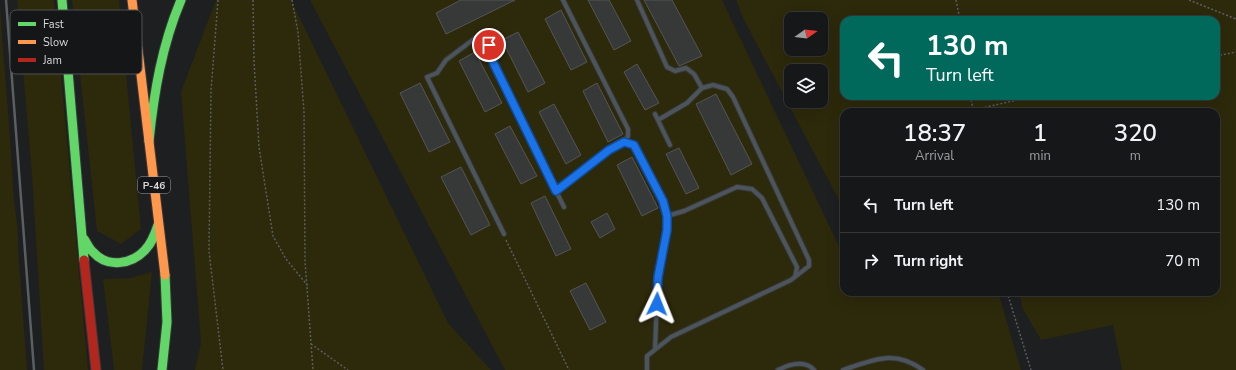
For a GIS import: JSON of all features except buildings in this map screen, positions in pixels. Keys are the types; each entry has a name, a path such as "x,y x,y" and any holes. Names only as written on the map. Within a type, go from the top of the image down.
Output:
{"main road":[{"path":"62,0 63,10"},
{"name":"Р-46","path":"132,0 133,10"},
{"path":"149,141 161,56 171,24 181,0"},
{"path":"68,74 81,230 96,370"},
{"name":"Р-46","path":"141,74 159,219 167,316 166,348 162,370"},
{"path":"81,230 92,253 102,261 120,264 133,260 145,251 153,240 159,219"}],"lane":[{"path":"556,191 609,150 624,142 628,136 628,129 564,0"},
{"path":"637,0 667,66 675,71 686,68 694,74 702,88"},
{"path":"504,234 427,77 437,73 446,60 478,36 489,45 491,58 500,78 564,207"},
{"path":"647,370 647,356 671,338 795,277 809,266 809,260 733,97 727,89 714,85 702,88 687,103 658,120"},
{"path":"655,114 670,145"},
{"path":"624,142 634,145 663,201 667,216 667,230 658,277 655,350"},
{"path":"667,216 684,211 737,188 752,189 762,198 797,267 795,277"},
{"path":"843,370 889,356 912,362 923,370"},
{"path":"778,370 791,363 811,367 814,370"}],"path":[{"path":"218,0 211,91 209,251 222,370"},
{"path":"254,0 254,61 259,146 273,236 286,259 308,286"},
{"path":"292,0 298,32 304,112 304,261 308,286 313,370"},
{"path":"956,0 959,16"},
{"path":"1189,0 1236,19"},
{"path":"1220,55 1236,52"},
{"path":"986,108 1019,100"},
{"path":"506,240 569,370"},
{"path":"1008,296 1031,370"},
{"path":"312,344 348,370"}],"shaded area":[{"path":"17,0 54,0 55,10 18,10"},
{"path":"72,0 119,0 120,10 73,10"},
{"path":"216,0 291,0 448,323 491,370 195,370 201,343 181,92"},
{"path":"310,0 722,0 840,249 840,296 999,296 1021,370 505,370"},
{"path":"736,0 1236,0 1236,370 1122,370 1113,325 1041,340 1023,309 1020,296 1220,296 1220,108 840,108 840,202 790,108 828,108 828,64 784,64 784,96 743,18"},
{"path":"0,6 18,232 27,370 0,370"},
{"path":"23,74 61,74 88,370 44,370 32,175"},
{"path":"80,74 126,74 141,229 121,244 97,231"},
{"path":"152,272 142,370 114,370 103,279 130,278"}],"railway":[{"path":"6,0 10,53"},
{"path":"12,74 34,370"}],"traffic: fast":[{"path":"62,0 63,10"},
{"path":"149,141 153,105 164,51 174,17 181,0"},
{"path":"68,74 84,260"},
{"path":"84,239 89,248 99,257 105,261 119,263 133,259 139,255 153,238 158,225"},
{"path":"162,370 167,322 165,275"}],"traffic: slow":[{"path":"132,0 133,10"},
{"path":"141,74 165,275"}],"traffic: jam":[{"path":"84,260 96,370"}],"route":[{"path":"489,45 491,58 556,191 609,150 624,142 634,145 663,201 667,216 667,230 662,249 658,277 657,304"}]}
